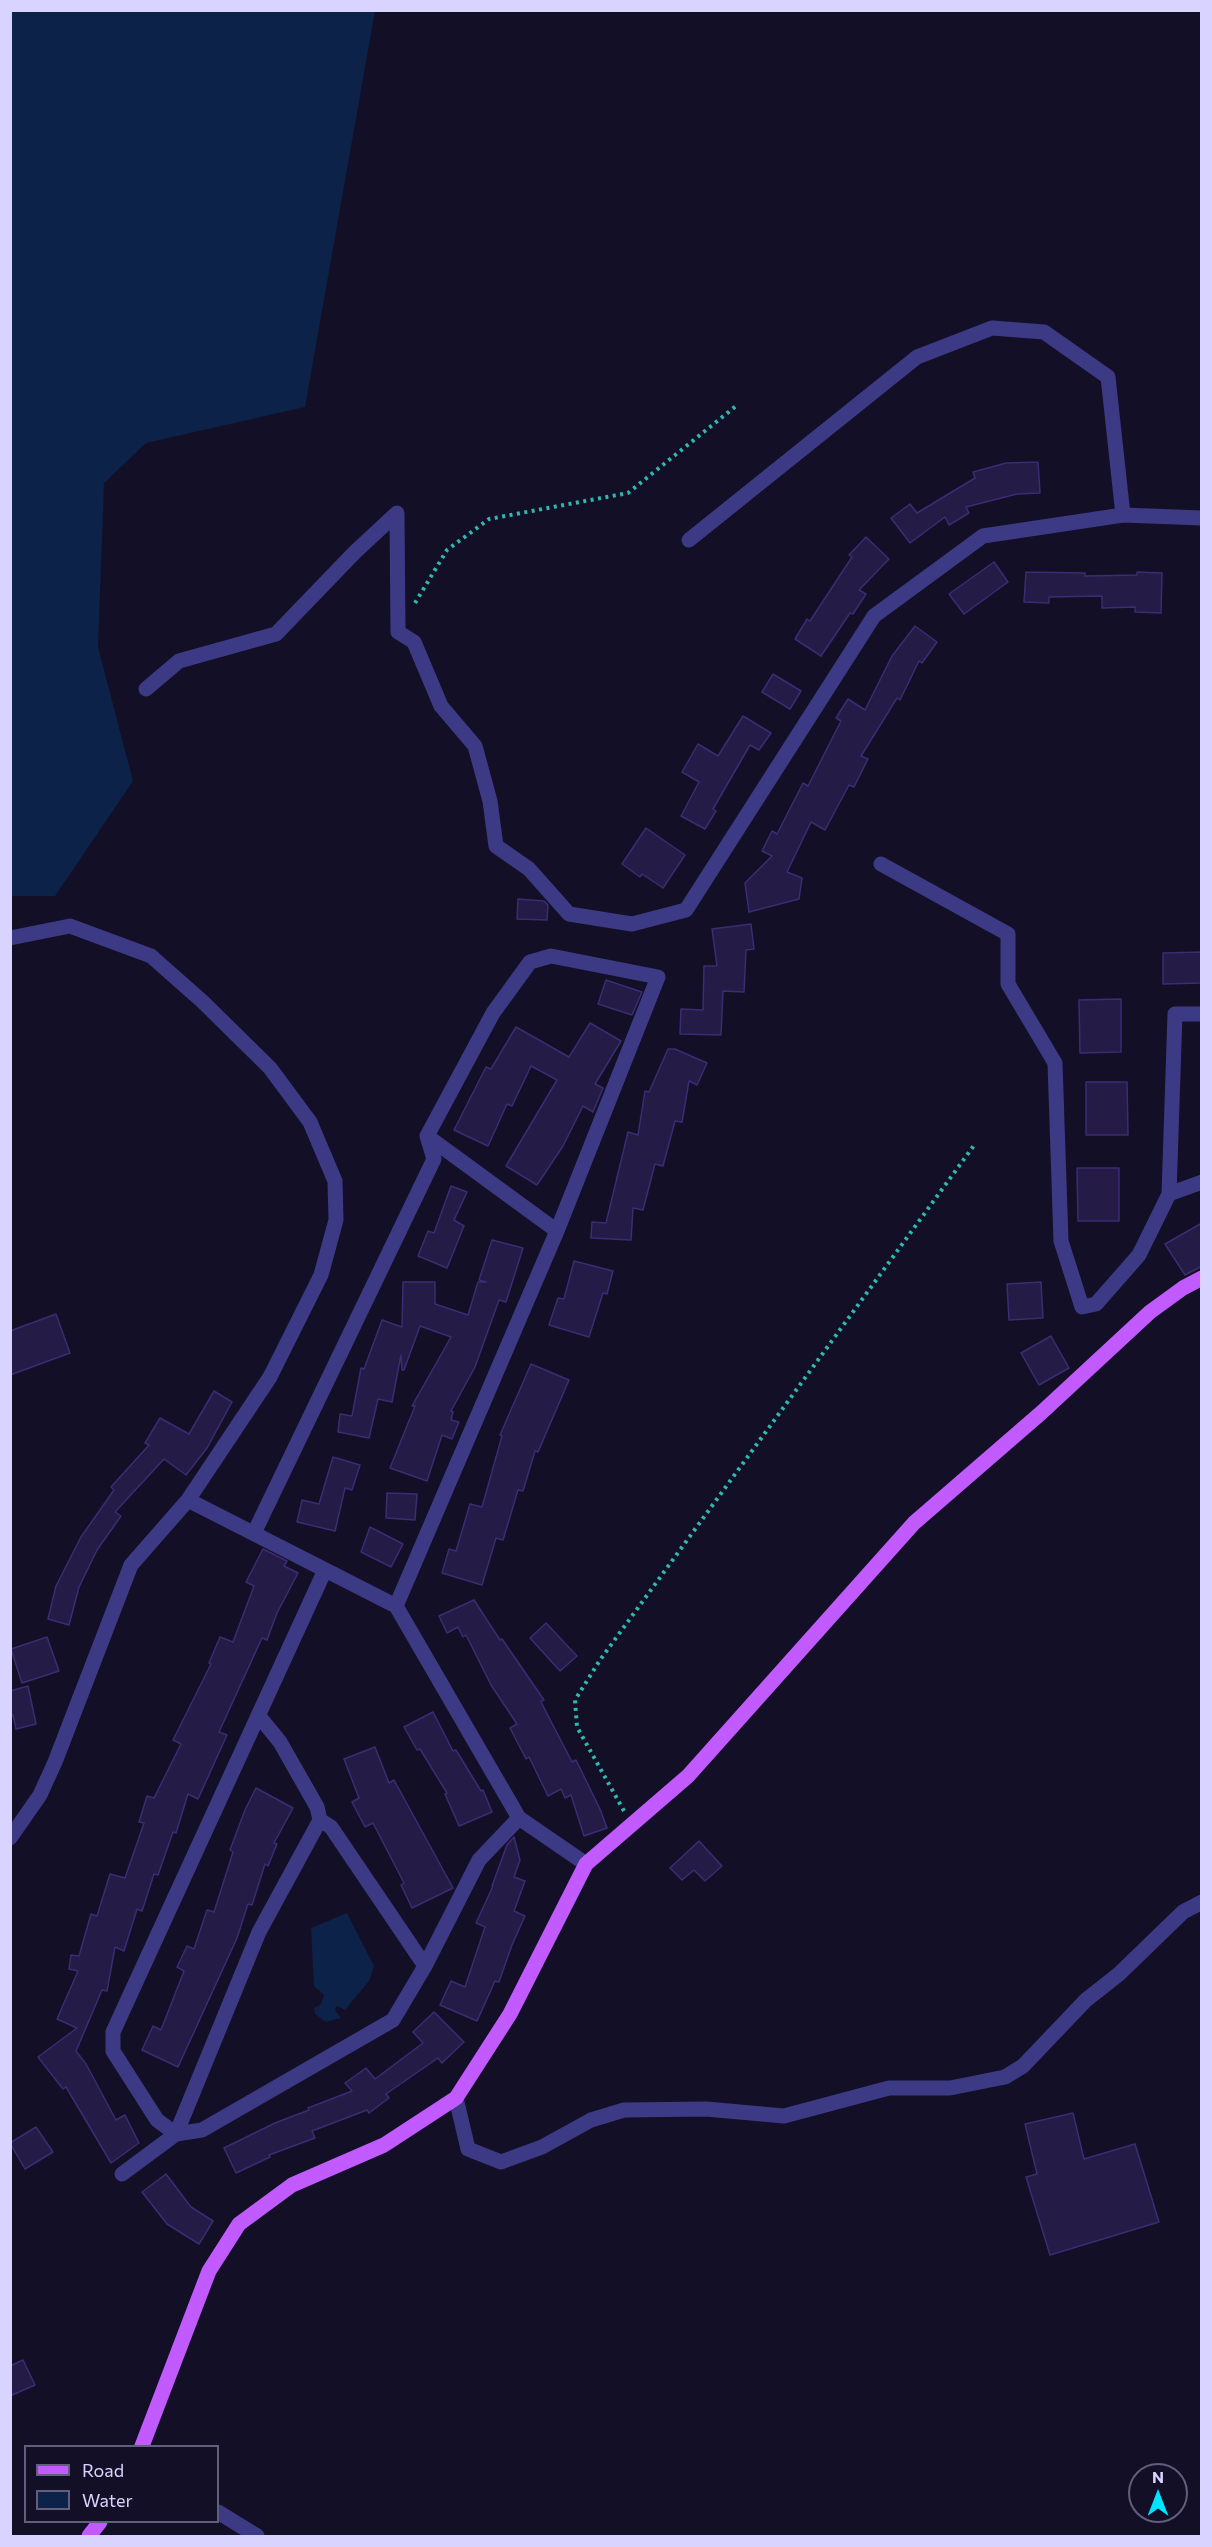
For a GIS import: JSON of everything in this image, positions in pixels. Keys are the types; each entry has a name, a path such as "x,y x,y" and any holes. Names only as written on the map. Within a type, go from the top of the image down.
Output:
{"main road":[{"path":"142,2445 209,2271 239,2224 292,2185 384,2145 456,2098 510,2014 586,1864 688,1776 914,1523 1041,1413 1150,1312 1183,1288 1202,1278"},
{"path":"89,2536 99,2523"}],"street":[{"path":"689,540 917,357 992,328 1044,332 1108,377 1124,515"},
{"path":"146,689 178,661 276,634 355,552 398,513 398,632 414,642 441,706 475,746 490,801 496,846 529,869 569,914 632,924 686,909 874,616 983,536 1124,515 1202,518"},
{"path":"881,864 1008,934 1008,984 1055,1063 1061,1241 1082,1307 1096,1304 1139,1255 1169,1194 1175,1014 1202,1014"},
{"path":"10,938 70,926 151,956 203,1002 270,1068 310,1122 335,1181 336,1220 321,1275 270,1377 188,1500 131,1565 55,1762 40,1795 10,1838"},
{"path":"254,1533 434,1159 427,1136 493,1013 530,962 551,956 658,977 557,1231 396,1606"},
{"path":"427,1136 557,1231"},
{"path":"1169,1194 1202,1182"},
{"path":"188,1500 396,1606 519,1818 586,1864"},
{"path":"176,2134 157,2120 113,2051 113,2032 326,1570"},
{"path":"176,2134 259,1932 320,1820 317,1807 280,1743 258,1715"},
{"path":"122,2174 176,2134 202,2130 393,2020 425,1966 479,1860 519,1818"},
{"path":"320,1820 331,1827 425,1966"},
{"path":"456,2098 468,2149 501,2162 542,2147 591,2120 624,2110 706,2109 784,2115 889,2088 950,2088 1005,2077 1023,2066 1086,2000 1119,1974 1183,1912 1202,1902"},
{"path":"219,2513 257,2536"}],"path":[{"path":"398,632 447,550 489,519 628,493 736,405"},
{"path":"631,1825 577,1727 575,1700 600,1660 975,1144"}],"water":[{"path":"10,11 375,11 305,407 146,443 104,483 98,647 133,781 55,896 11,896"},
{"path":"347,1913 374,1966 369,1981 345,2010 337,2006 335,2010 341,2018 326,2022 315,2014 314,2008 321,2004 324,1995 314,1986 311,1928"}],"building":[{"path":"1038,462 1040,493 1017,494 966,507 969,513 949,525 945,517 910,543 891,518 910,504 917,513 975,478 973,472 1006,463"},
{"path":"866,537 889,559 859,590 866,594 821,656 795,639 807,619 810,621 852,557 849,555"},
{"path":"994,562 1008,582 964,614 949,594"},
{"path":"1026,572 1085,573 1085,576 1137,575 1137,572 1162,573 1161,613 1135,612 1135,607 1102,608 1102,596 1049,597 1049,603 1024,602"},
{"path":"915,626 937,642 922,663 919,661 900,700 897,698 861,756 868,759 854,787 849,785 825,830 811,822 787,872 802,878 799,899 749,912 745,883 772,856 762,851 772,831 777,834 803,783 808,786 841,721 836,718 848,699 865,710 892,656"},
{"path":"773,674 801,691 790,709 762,692"},
{"path":"743,716 771,733 759,750 750,745 713,809 716,811 705,829 681,816 699,782 682,772 698,744 718,756"},
{"path":"646,828 685,855 663,888 642,874 640,877 622,864"},
{"path":"518,899 544,901 548,905 547,920 517,919"},
{"path":"751,924 754,949 746,950 744,992 723,991 721,1035 680,1034 681,1009 703,1010 704,966 717,966 712,929"},
{"path":"1202,952 1202,983 1163,984 1163,953"},
{"path":"606,980 642,992 632,1015 598,1004"},
{"path":"1121,999 1121,1052 1080,1053 1079,1000"},
{"path":"590,1023 621,1041 595,1084 603,1088 593,1112 583,1106 563,1146 537,1185 506,1166 557,1080 531,1066 512,1106 507,1104 488,1146 454,1130 486,1067 491,1069 516,1027 569,1057"},
{"path":"668,1049 675,1049 707,1063 697,1085 689,1081 682,1122 675,1121 663,1166 655,1164 643,1210 633,1208 631,1240 591,1238 592,1222 606,1223 628,1132 638,1135 645,1091 649,1092"},
{"path":"1086,1082 1127,1082 1128,1135 1086,1135"},
{"path":"1077,1168 1119,1168 1119,1221 1078,1221"},
{"path":"451,1186 467,1192 454,1220 464,1226 447,1268 418,1256 428,1231 434,1233"},
{"path":"1202,1223 1202,1266 1185,1275 1165,1244"},
{"path":"492,1240 523,1248 506,1302 499,1300 475,1367 451,1411 453,1412 451,1420 459,1422 452,1439 442,1435 427,1481 390,1468 415,1406 412,1406 451,1337 420,1326 404,1370 402,1370 401,1355 392,1402 378,1399 369,1438 338,1432 340,1414 352,1416 361,1368 364,1369 382,1320 402,1327 403,1282 435,1282 435,1304 468,1315 478,1282 486,1282 479,1280"},
{"path":"574,1261 613,1271 607,1294 603,1293 589,1337 549,1325 558,1298 564,1299"},
{"path":"1041,1282 1043,1318 1009,1320 1007,1284"},
{"path":"56,1314 70,1353 10,1375 10,1331"},
{"path":"1051,1336 1069,1368 1039,1385 1021,1353"},
{"path":"531,1364 569,1380 538,1452 535,1451 523,1491 518,1490 503,1540 496,1538 482,1585 442,1573 449,1549 456,1551 470,1504 482,1507 502,1436 500,1435"},
{"path":"214,1391 232,1402 207,1448 186,1475 164,1459 115,1512 121,1516 97,1550 79,1587 69,1625 48,1619 56,1586 81,1537 114,1490 111,1487 149,1445 145,1443 160,1418 189,1434"},
{"path":"333,1457 360,1465 352,1490 345,1488 335,1531 297,1522 302,1500 319,1504"},
{"path":"387,1493 417,1494 415,1520 386,1518"},
{"path":"370,1527 403,1544 391,1567 361,1552"},
{"path":"263,1549 287,1561 284,1566 298,1573 277,1613 267,1640 262,1638 219,1732 227,1735 198,1799 188,1794 176,1833 173,1832 158,1875 154,1874 142,1911 137,1909 124,1951 115,1947 107,1991 102,1990 76,2051 86,2064 116,2120 125,2115 139,2143 111,2163 66,2087 63,2089 38,2057 77,2028 57,2019 78,1971 69,1969 71,1955 79,1956 91,1914 97,1916 110,1874 125,1878 144,1823 139,1822 147,1796 154,1798 181,1744 173,1740 211,1664 209,1663 220,1637 233,1642 254,1586 246,1582"},
{"path":"474,1600 544,1700 541,1702 572,1762 576,1760 607,1828 584,1836 571,1795 565,1798 561,1789 548,1796 529,1757 526,1759 510,1728 517,1724 491,1685 466,1635 463,1637 458,1627 447,1633 439,1616"},
{"path":"546,1623 577,1656 560,1671 530,1638"},
{"path":"47,1637 59,1671 22,1683 11,1649"},
{"path":"28,1686 36,1724 16,1729 13,1715 10,1716 10,1691"},
{"path":"433,1712 453,1751 456,1750 481,1791 483,1790 492,1812 459,1826 445,1794 447,1793 404,1727"},
{"path":"375,1747 389,1783 394,1780 453,1888 412,1908 401,1885 404,1883 373,1823 365,1827 352,1802 359,1798 344,1759"},
{"path":"256,1788 293,1808 274,1843 277,1844 268,1866 265,1864 252,1905 248,1904 237,1938 178,2067 142,2050 153,2026 161,2030 184,1971 177,1967 187,1946 194,1949 207,1910 214,1912 233,1852 230,1850"},
{"path":"514,1837 520,1860 514,1877 525,1881 514,1911 525,1916 499,1982 495,1981 477,2021 440,2005 451,1981 465,1987 485,1927 476,1923 493,1886 507,1845"},
{"path":"699,1841 722,1866 705,1881 694,1870 682,1880 670,1868"},
{"path":"434,2012 464,2042 442,2063 438,2058 386,2094 389,2098 369,2113 367,2110 312,2131 315,2138 269,2155 270,2157 236,2173 224,2148 275,2123 309,2110 308,2108 352,2091 345,2083 366,2068 375,2079 423,2043 413,2032"},
{"path":"1073,2113 1084,2159 1135,2144 1159,2222 1050,2255 1026,2177 1037,2174 1025,2124"},
{"path":"36,2127 53,2152 25,2169 10,2143"},
{"path":"166,2174 191,2207 213,2221 199,2244 167,2224 142,2192"},
{"path":"23,2360 35,2385 10,2396 10,2366"}]}
